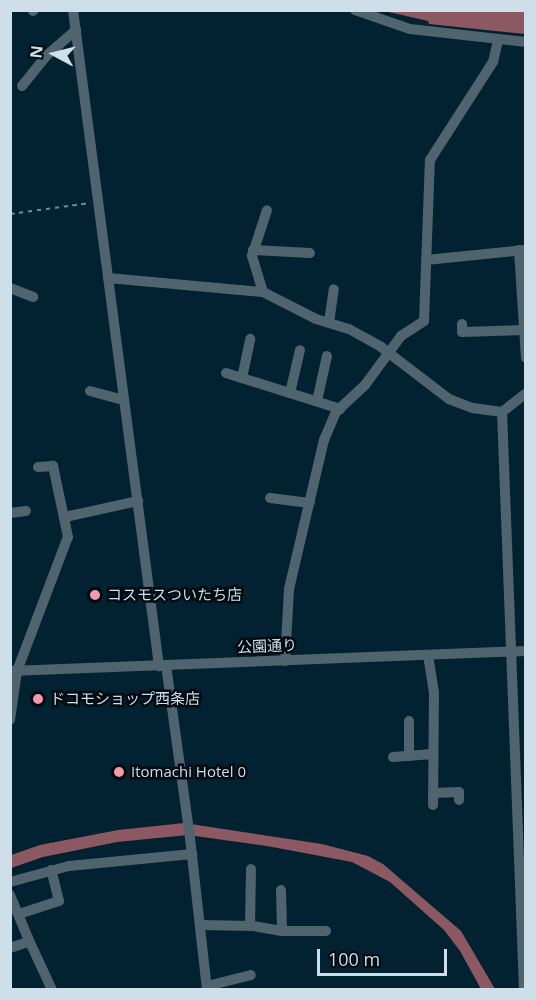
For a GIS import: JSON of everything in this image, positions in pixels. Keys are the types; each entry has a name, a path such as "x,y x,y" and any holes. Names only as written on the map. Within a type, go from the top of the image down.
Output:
{"street":[{"path":"73,10 138,501 188,822 207,988 251,975"},
{"path":"355,10 410,29 525,42"},
{"path":"22,86 46,56 76,30"},
{"path":"285,661 289,589 324,440 340,408 365,385 401,336 424,321 430,160 493,62 498,40"},
{"path":"263,292 253,264 253,250 267,210"},
{"path":"253,250 310,253"},
{"path":"426,260 522,250 525,358"},
{"path":"108,278 263,292 329,323 349,329 390,354 449,399 473,408 501,412 525,393"},
{"path":"10,288 33,297"},
{"path":"329,323 334,289"},
{"path":"462,324 462,332 524,330"},
{"path":"242,378 250,339"},
{"path":"290,393 300,350"},
{"path":"317,401 327,356"},
{"path":"226,373 340,408"},
{"path":"90,392 124,400"},
{"path":"501,412 510,652 521,815 524,990"},
{"path":"10,720 14,671 66,544 68,530 53,466 38,467"},
{"path":"270,498 310,503"},
{"path":"65,517 138,501"},
{"path":"10,513 26,511"},
{"name":"公園通り","path":"14,671 525,651"},
{"path":"428,655 434,693 434,805"},
{"path":"409,721 409,756"},
{"path":"393,757 433,754"},
{"path":"433,793 459,792 459,800"},
{"path":"10,882 69,866 192,854"},
{"path":"250,926 251,869"},
{"path":"19,914 59,900 51,870"},
{"path":"281,890 282,931"},
{"path":"10,894 52,990"},
{"path":"200,925 250,926 282,931 326,931"},
{"path":"10,948 28,942 28,938"}],"path":[{"path":"10,214 98,202"}],"shaded area":[{"path":"384,11 525,11 525,34 429,24 428,21"},
{"path":"184,823 322,844 368,856 383,864 461,931 495,989 481,989 460,951 444,930 390,882 352,862 267,846 188,835 117,842 43,857 11,868 11,855 40,845 118,830"}],"place":[{"name":"コスモスついたち店","path":"95,595"},
{"name":"ドコモショップ西条店","path":"38,699"},
{"name":"Itomachi Hotel 0","path":"119,772"}]}
